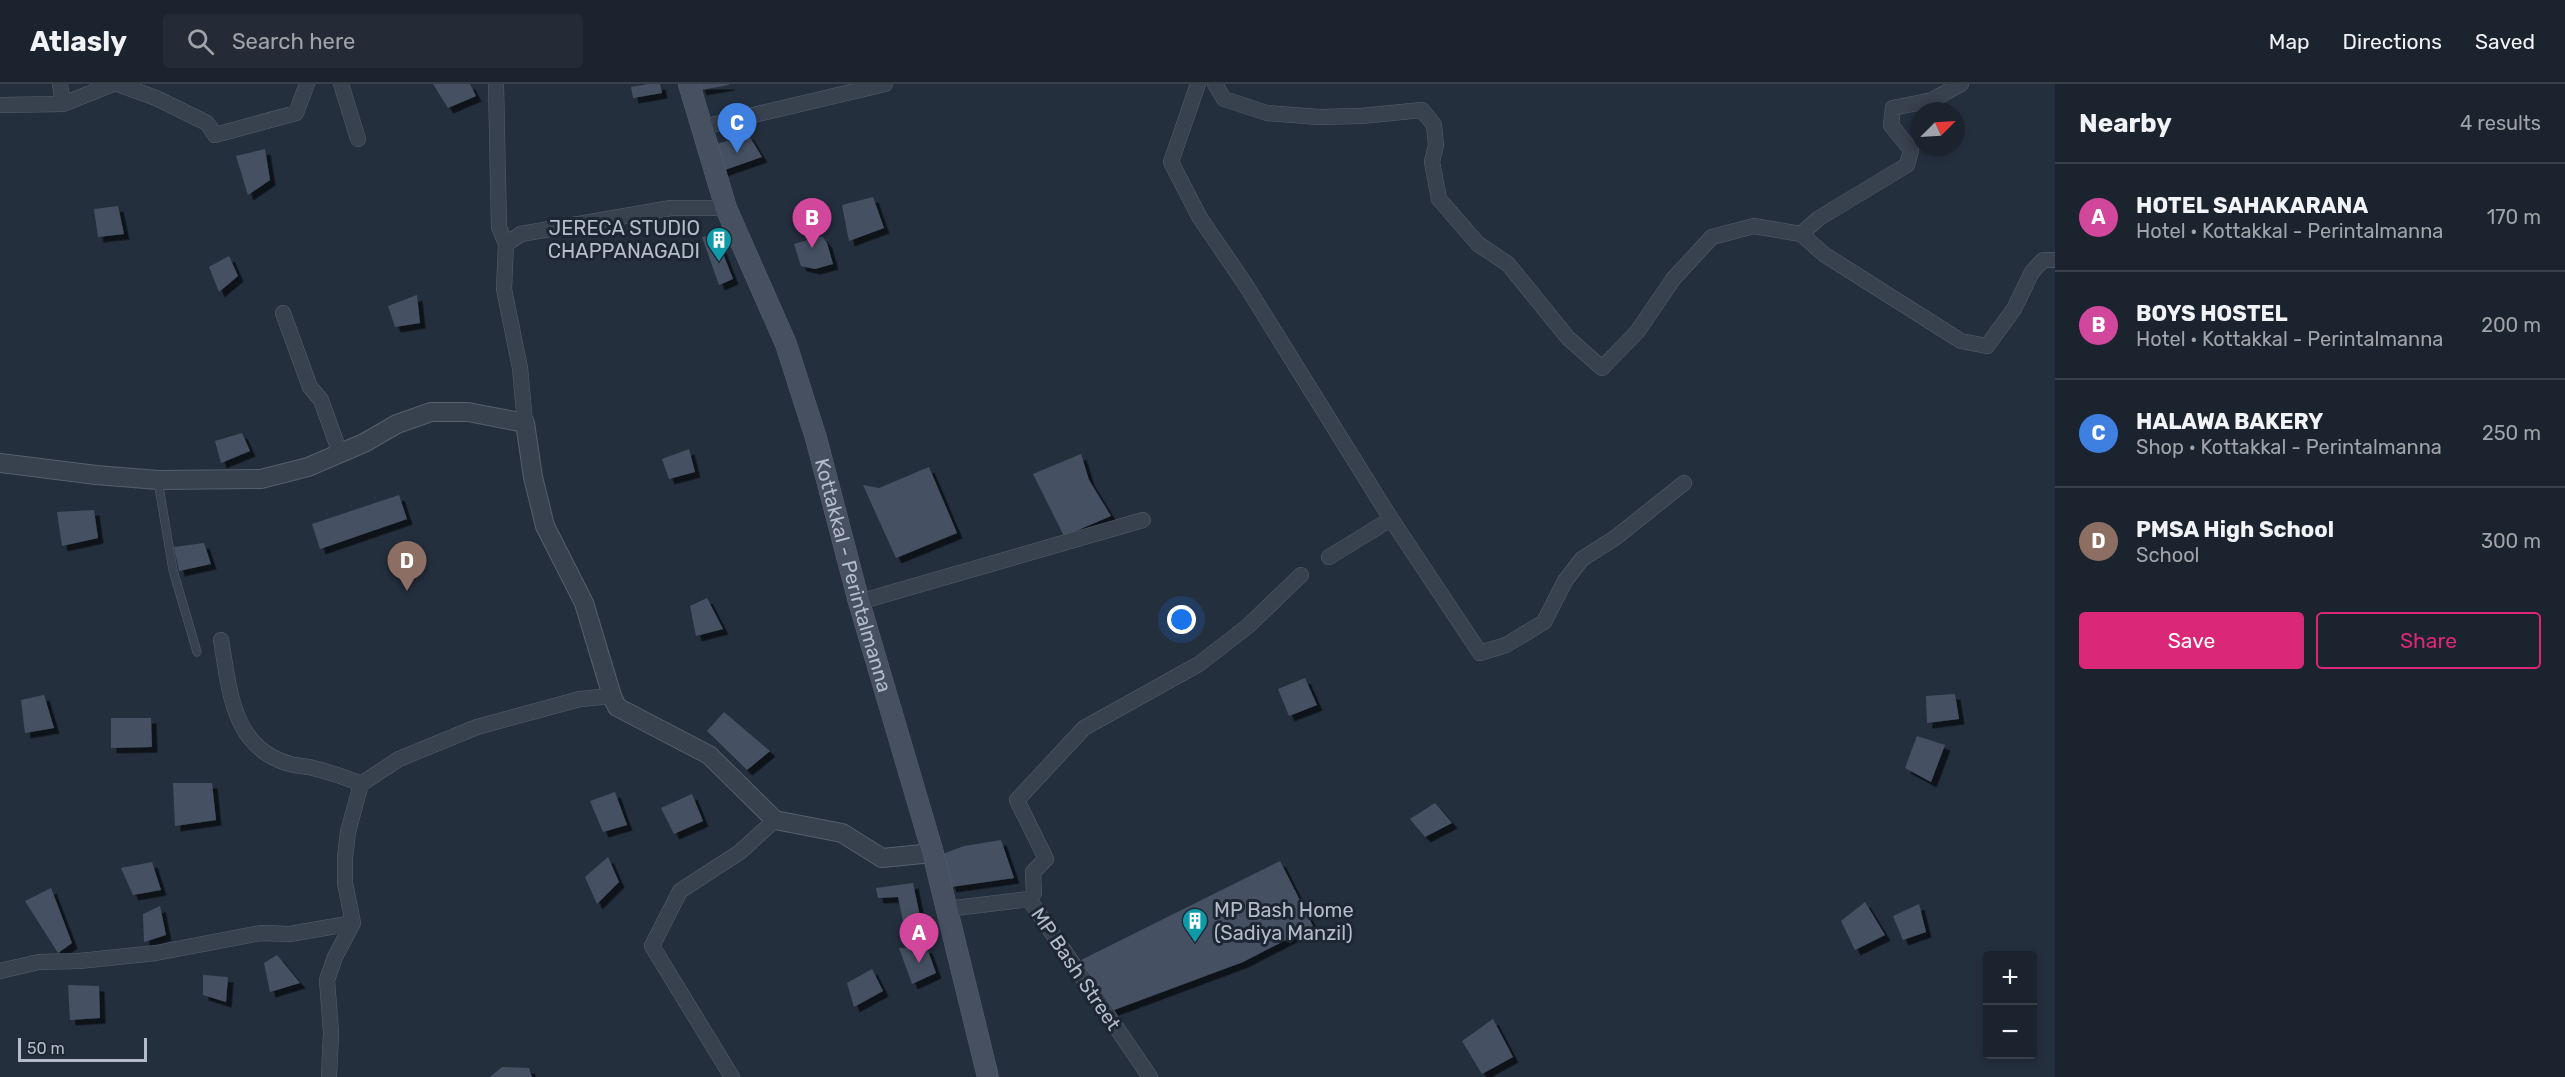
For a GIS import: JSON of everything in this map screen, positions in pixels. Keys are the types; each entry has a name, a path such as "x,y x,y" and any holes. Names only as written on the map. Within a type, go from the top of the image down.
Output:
{"main road":[{"name":"Kottakkal - Perintalmanna","path":"689,84 726,208 786,344 816,438 858,602 933,853 988,1077"}],"street":[{"path":"60,84 63,105"},
{"path":"0,105 63,105 115,84 156,98 207,123 215,135 296,112 308,84"},
{"path":"341,84 358,139"},
{"path":"496,84 499,227 506,244 504,289 520,368 533,477 545,526 584,603 617,707 709,755 775,820 842,833 882,858 933,853"},
{"path":"703,127 885,84"},
{"path":"1198,84 1171,162 1200,218 1245,284 1391,519 1480,653 1506,645 1544,622 1565,581 1582,559 1615,538 1684,483"},
{"path":"1215,84 1224,99 1267,113 1340,117 1422,110 1434,124 1436,145 1432,162 1439,200 1478,244 1508,264 1568,338 1602,368 1637,332 1674,278 1712,237 1754,226 1801,234 1825,255 1960,341 1987,346 2014,309 2032,272 2043,260 2055,260"},
{"path":"1801,234 1819,218 1907,165 1911,150 1891,125 1893,108 1932,100 1961,84"},
{"path":"506,244 521,234 671,208 726,208"},
{"path":"283,313 310,387 321,400 340,453"},
{"path":"0,463 96,476 158,480 261,479 308,467 396,424 431,412 468,412 525,423"},
{"path":"1329,557 1391,519"},
{"path":"858,602 1143,520"},
{"path":"1029,899 1034,893 1034,872 1046,859 1017,800 1084,728 1199,664 1248,626 1300,575"},
{"path":"220,640 232,705 251,742 265,755 279,761 332,773 361,784"},
{"path":"328,1077 331,1032 327,980 335,957 352,923 345,883 345,857 348,832 361,784 399,759 477,727 580,699 612,696"},
{"path":"732,1077 652,946 680,891 740,852 775,820"},
{"name":"MP Bash Street","path":"947,909 1029,899 1150,1077"},
{"path":"0,971 39,962 79,961 156,953 261,933 290,934 352,923"}],"lane":[{"path":"158,480 173,570 197,652"}],"building":[{"path":"433,84 470,84 476,96 448,108"},
{"path":"660,84 662,93 633,98 631,87"},
{"path":"699,84 729,84 729,85 701,90"},
{"path":"748,134 762,157 716,173 714,145"},
{"path":"265,149 270,180 248,195 236,156"},
{"path":"873,197 884,228 849,241 842,205"},
{"path":"118,206 124,234 98,237 94,209"},
{"name":"JERECA STUDIO CHAPPANAGADI","path":"716,235 733,279 719,285 702,237"},
{"path":"822,236 827,243 833,264 815,269 801,266 794,244"},
{"path":"229,256 238,276 219,292 209,267"},
{"path":"417,295 420,323 395,327 388,306"},
{"path":"242,433 250,451 221,463 215,441"},
{"path":"689,449 695,472 669,479 662,459"},
{"path":"1081,454 1089,480 1111,516 1064,536 1033,474"},
{"path":"929,467 957,533 896,558 863,485 879,488"},
{"path":"399,495 407,519 320,549 312,524"},
{"path":"94,510 98,538 62,546 57,512"},
{"path":"204,543 211,564 179,571 174,547"},
{"path":"707,598 723,629 696,636 690,606"},
{"path":"1305,678 1317,705 1289,716 1278,689"},
{"path":"1955,694 1959,719 1927,723 1926,696"},
{"path":"44,695 54,728 25,733 21,700"},
{"path":"724,712 770,751 747,770 707,731"},
{"path":"111,718 151,718 152,747 111,748"},
{"path":"1917,736 1945,745 1931,782 1905,768"},
{"path":"173,783 212,783 216,820 175,826"},
{"path":"615,792 627,825 603,832 590,801"},
{"path":"692,794 703,821 674,834 661,808"},
{"path":"1435,803 1452,823 1425,837 1410,819"},
{"path":"1001,840 1014,878 951,887 940,855 964,846"},
{"path":"608,857 619,882 597,904 585,877"},
{"name":"MP Bash Home (Sadiya Manzil)","path":"1280,861 1313,926 1243,962 1106,1013 1073,964"},
{"path":"152,862 161,890 133,895 121,868"},
{"path":"913,883 925,940 908,945 898,897 878,898 876,888"},
{"path":"51,888 72,943 58,953 25,901"},
{"path":"1865,902 1885,935 1855,950 1841,921"},
{"path":"1919,904 1926,932 1903,940 1893,916"},
{"path":"160,906 166,935 144,942 143,914"},
{"path":"899,948 927,948 936,973 912,984"},
{"path":"277,955 300,983 270,992 264,963"},
{"path":"872,969 883,991 854,1007 847,983"},
{"path":"203,975 228,977 226,1002 203,995"},
{"path":"68,985 99,986 100,1018 70,1020"},
{"path":"1493,1019 1513,1057 1482,1074 1462,1041"},
{"path":"502,1067 529,1068 532,1077 490,1077"}],"place":[{"name":"HALAWA BAKERY","path":"737,153"},
{"name":"BOYS HOSTEL","path":"812,248"},
{"name":"JERECA STUDIO CHAPPANAGADI","path":"719,263"},
{"name":"PMSA High School","path":"407,591"},
{"name":"MP Bash Home (Sadiya Manzil)","path":"1195,944"},
{"name":"HOTEL SAHAKARANA","path":"919,963"}]}
